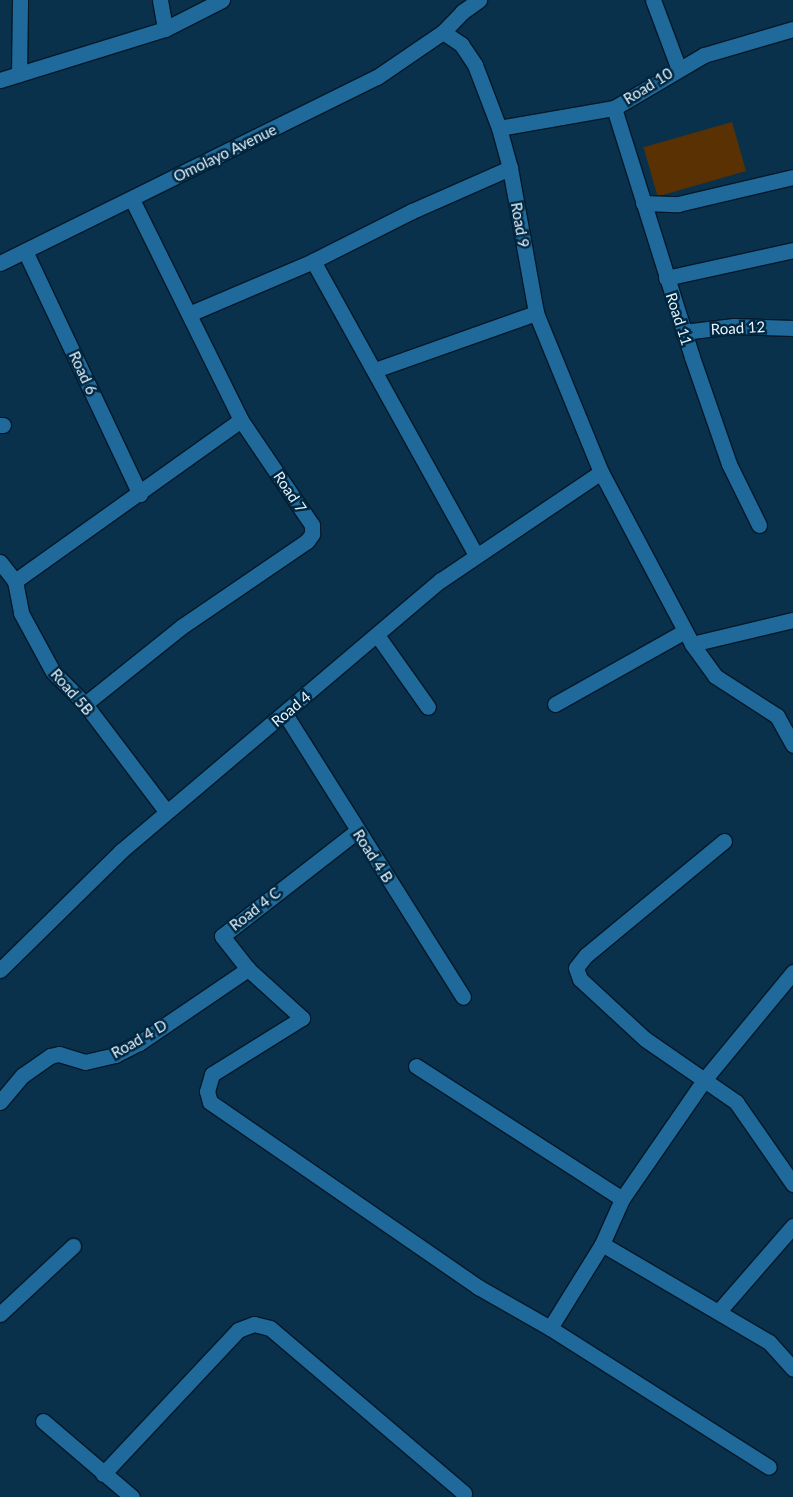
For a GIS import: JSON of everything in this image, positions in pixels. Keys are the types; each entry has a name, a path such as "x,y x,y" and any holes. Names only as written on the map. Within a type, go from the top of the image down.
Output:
{"street":[{"path":"19,74 20,0"},
{"path":"160,0 165,29"},
{"path":"0,80 165,29 222,0"},
{"path":"443,32 462,12 480,0"},
{"path":"653,0 678,67"},
{"name":"Road 10","path":"499,128 614,108 642,94 678,67 704,55 793,29"},
{"name":"Road 9","path":"443,32 461,44 475,65 499,128 510,168 536,313 601,472 692,644 715,676 777,716 793,745"},
{"name":"Omolayo Avenue","path":"0,263 132,200 376,76 443,32"},
{"name":"Road 11","path":"614,108 683,332 729,464 760,525"},
{"path":"189,314 313,261 412,210 510,168"},
{"path":"643,203 678,204 793,177"},
{"name":"Road 7","path":"85,704 181,627 307,541 312,534 312,525 241,420 132,200"},
{"path":"666,278 793,250"},
{"name":"Road 6","path":"25,251 140,494"},
{"path":"313,261 376,370 476,555"},
{"path":"376,370 536,313"},
{"name":"Road 12","path":"683,332 734,326 793,332"},
{"path":"15,581 140,494 241,420"},
{"name":"Road 4","path":"0,970 94,875 166,811 285,714 441,580 601,472"},
{"name":"Road 5B","path":"0,562 15,581 21,613 53,672 85,704 166,811"},
{"path":"692,644 793,620"},
{"path":"555,704 684,631"},
{"path":"377,635 428,707"},
{"name":"Road 4 B","path":"285,714 463,997"},
{"name":"Road 4 C","path":"357,831 222,936 248,969 302,1018 212,1074 207,1091 210,1102 478,1287 550,1328"},
{"path":"724,840 586,955 576,968 580,979 645,1039 736,1102 793,1184"},
{"name":"Road 4 D","path":"0,1102 23,1075 50,1056 59,1054 85,1062 115,1055 139,1043 248,969"},
{"path":"769,1467 550,1328 602,1244 622,1199 704,1080 793,972"},
{"path":"416,1066 622,1199"},
{"path":"720,1311 793,1226"},
{"path":"602,1244 720,1311 769,1342 793,1369"},
{"path":"0,1314 74,1246"},
{"path":"103,1474 238,1330 254,1324 270,1328 464,1493"},
{"path":"43,1422 132,1497"}],"shaded area":[{"path":"732,122 746,171 658,196 644,147"}]}
